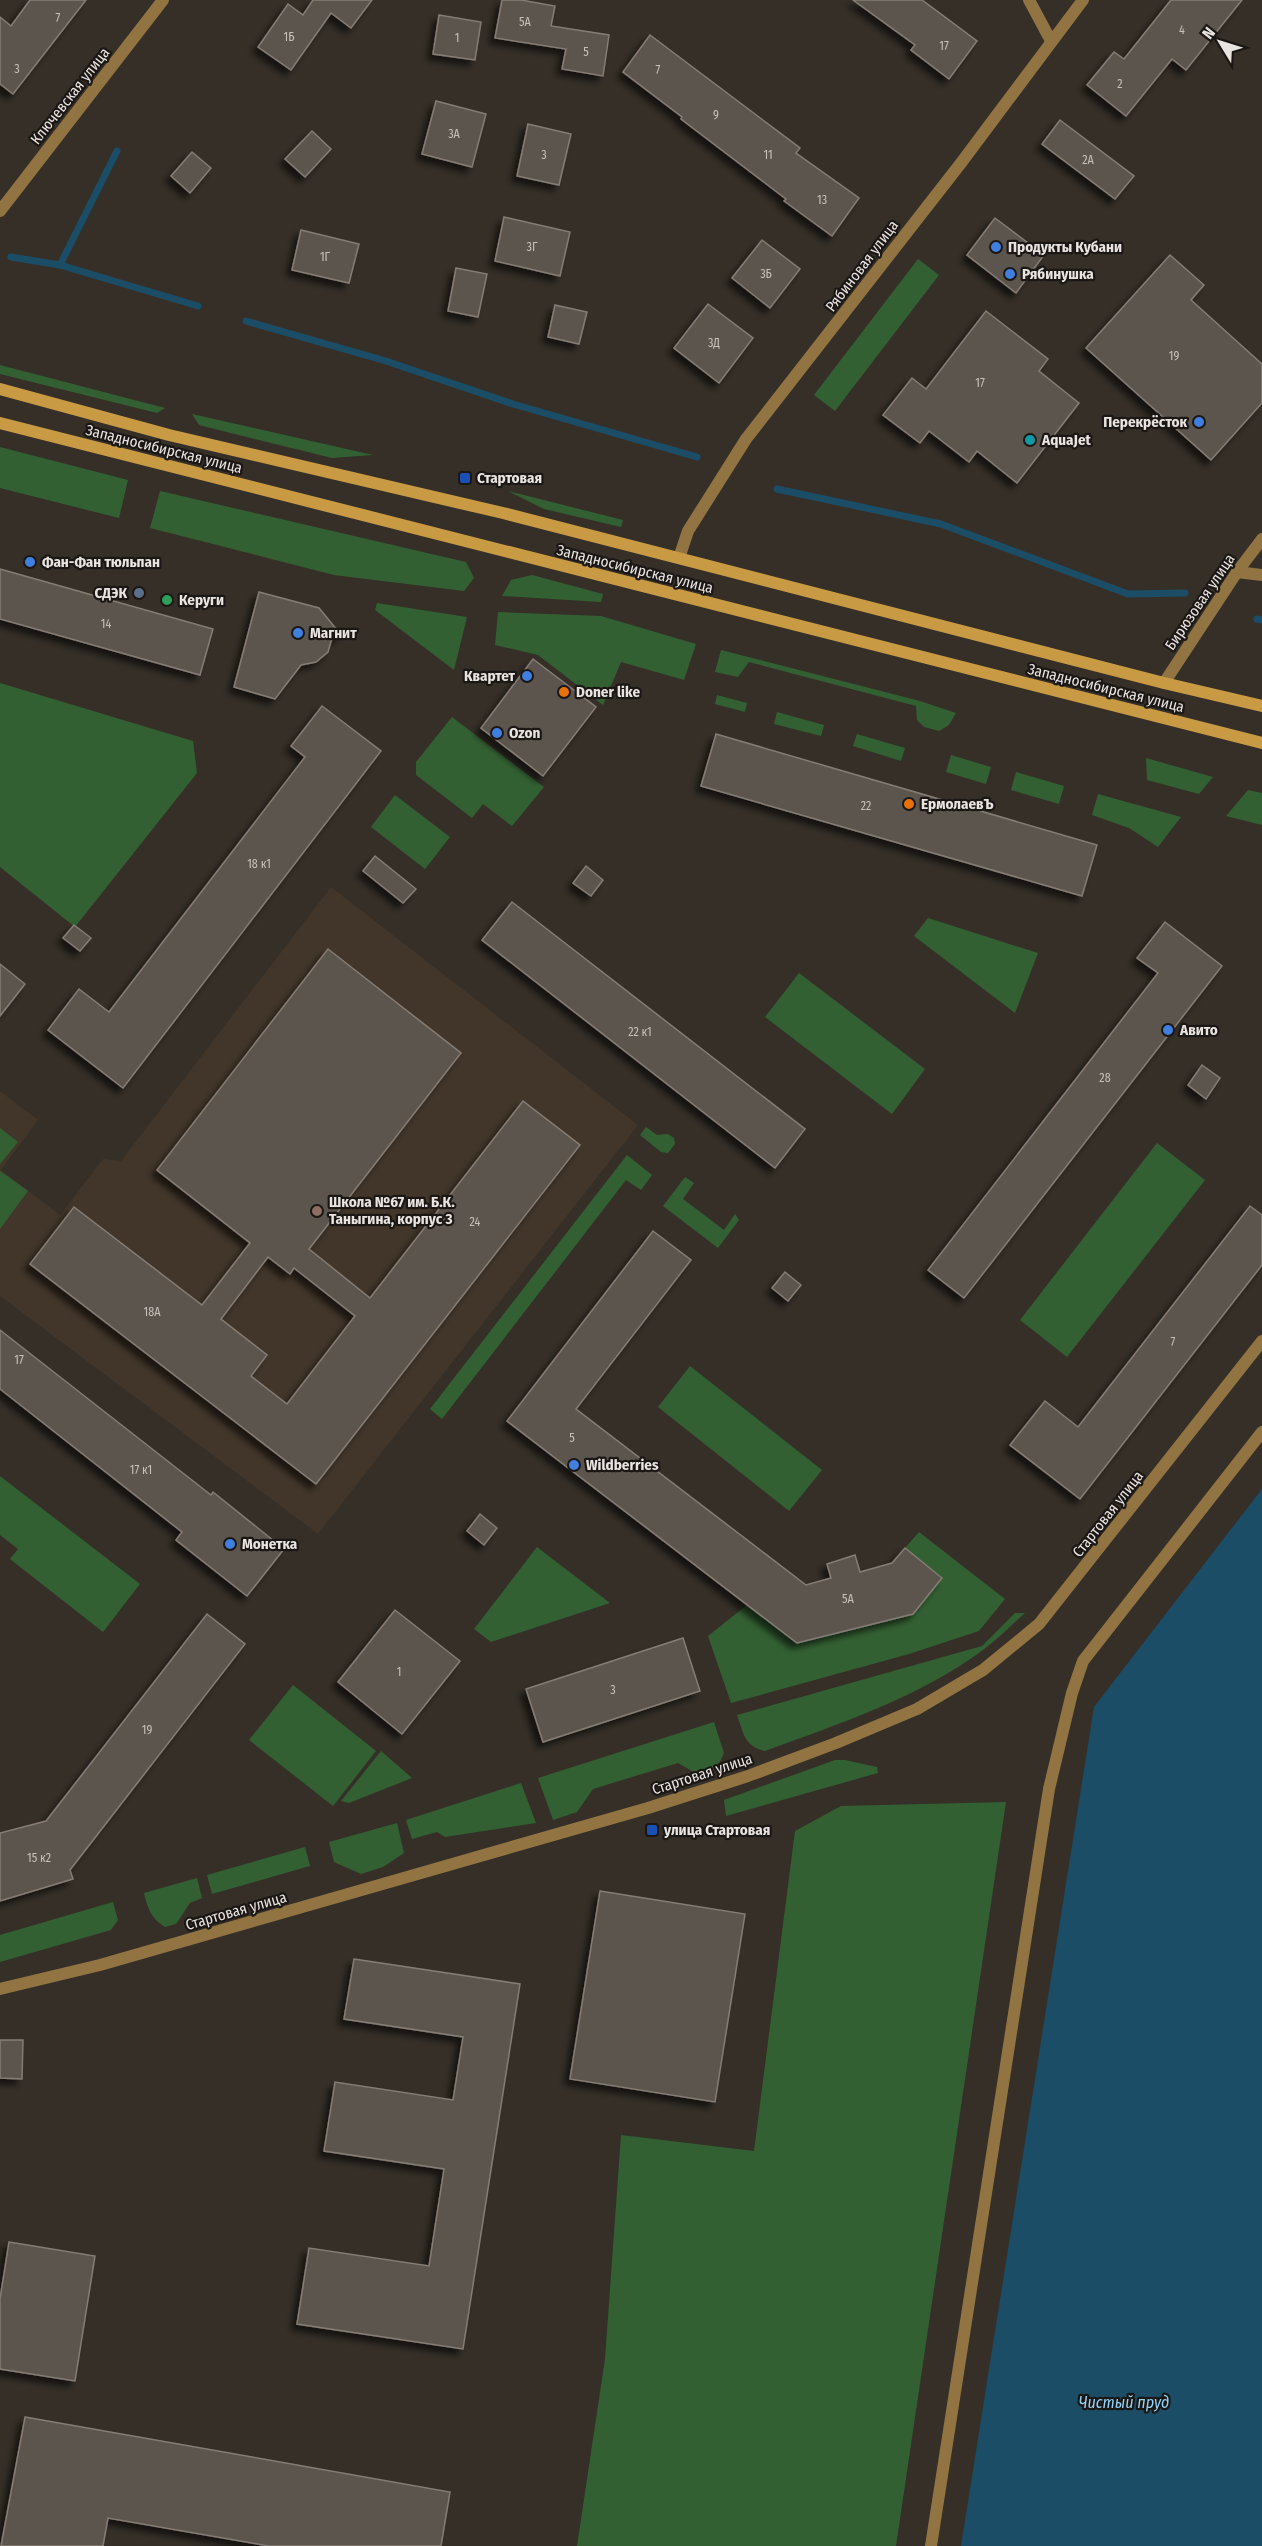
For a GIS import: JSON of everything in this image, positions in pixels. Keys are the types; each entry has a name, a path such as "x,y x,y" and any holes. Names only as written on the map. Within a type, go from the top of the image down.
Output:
{"main road":[{"name":"Западносибирская улица","path":"0,389 169,435 502,513 1164,683 1262,706"},
{"name":"Западносибирская улица","path":"0,423 1262,743"}],"street":[{"name":"Ключевская улица","path":"0,211 163,0"},
{"path":"1029,0 1051,41"},
{"name":"Рябиновая улица","path":"679,558 688,531 746,439 961,163 1083,0"},
{"name":"Бирюзовая улица","path":"1164,683 1237,572 1262,539"},
{"path":"1237,572 1262,575"},
{"name":"Стартовая улица","path":"0,1989 100,1965 648,1808 781,1764 917,1709 983,1670 1039,1624 1059,1602 1262,1341"},
{"path":"931,2546 1049,1789 1072,1693 1083,1661 1262,1432"}],"shaded area":[{"name":"Школа №67 им. Б.К. Таныгина, корпус 3","path":"331,887 638,1125 318,1534 0,1296 0,1091 38,1120 1,1170 60,1215 103,1159 121,1161"}],"green space":[{"path":"918,259 939,275 835,411 814,395"},
{"path":"0,365 165,408 157,413 0,374"},
{"path":"192,414 373,455 332,458 199,425"},
{"path":"0,447 128,480 119,518 0,488"},
{"path":"160,491 466,562 474,578 464,591 334,575 150,528"},
{"path":"508,491 623,520 621,527 544,509"},
{"path":"532,575 603,594 601,602 502,596 511,580"},
{"path":"377,603 467,617 454,670 375,610"},
{"path":"498,612 601,616 696,644 684,680 621,662 603,705 538,655 495,645"},
{"path":"721,650 920,701 956,713 949,725 939,731 924,727 917,720 916,706 749,662 738,677 715,672"},
{"path":"0,683 193,741 197,773 75,927 0,867"},
{"path":"717,695 747,703 745,712 715,704"},
{"path":"777,712 824,725 821,736 774,724"},
{"path":"452,717 544,787 512,826 483,804 472,818 416,775 416,762"},
{"path":"857,734 905,748 901,761 853,746"},
{"path":"951,755 991,767 986,784 946,772"},
{"path":"1146,758 1213,777 1199,794 1147,780"},
{"path":"1016,772 1064,786 1059,804 1011,790"},
{"path":"1248,790 1262,793 1262,825 1226,816"},
{"path":"1098,794 1181,817 1158,847 1129,828 1092,815"},
{"path":"395,795 450,837 425,869 371,827"},
{"path":"928,918 1038,953 1015,1013 914,936"},
{"path":"799,973 925,1069 892,1114 765,1017"},
{"path":"646,1127 657,1135 668,1134 674,1138 675,1144 668,1153 661,1152 640,1135"},
{"path":"0,1128 18,1142 0,1164"},
{"path":"1157,1143 1205,1180 1067,1357 1020,1320"},
{"path":"627,1155 652,1175 641,1190 626,1180 442,1419 430,1409"},
{"path":"0,1171 28,1191 0,1229"},
{"path":"685,1177 694,1183 683,1199 724,1230 735,1214 739,1220 718,1248 663,1206"},
{"path":"690,1366 822,1470 789,1511 658,1407"},
{"path":"0,1476 140,1584 103,1632 10,1559 18,1549 0,1535"},
{"path":"919,1532 1005,1599 979,1631 909,1654 731,1703 708,1636 747,1605 797,1643 913,1614 942,1578 905,1548"},
{"path":"537,1547 610,1603 491,1642 474,1629"},
{"path":"1015,1613 1025,1613 983,1650 932,1682 878,1708 765,1751 753,1746 743,1733 737,1715 982,1646"},
{"path":"293,1685 376,1751 333,1806 249,1740"},
{"path":"714,1722 724,1753 717,1768 699,1775 678,1763 593,1789 577,1812 553,1820 538,1778"},
{"path":"381,1751 412,1778 349,1803 341,1801"},
{"path":"835,1760 877,1767 878,1773 726,1816 724,1800"},
{"path":"521,1783 536,1823 445,1837 437,1832 412,1839 406,1820"},
{"path":"1006,1802 896,2546 577,2546 605,2359 621,2135 754,2151 795,1831 841,1806"},
{"path":"397,1823 404,1853 383,1867 361,1874 334,1862 329,1842"},
{"path":"305,1847 310,1866 212,1894 207,1875"},
{"path":"197,1878 202,1898 190,1903 176,1924 165,1927 160,1924 151,1913 144,1893"},
{"path":"113,1902 118,1920 111,1930 0,1962 0,1935"}],"water":[{"name":"Чистый пруд","path":"1262,1489 1262,2546 961,2546 1094,1707"}],"building":[{"path":"30,0 86,0 13,94 0,84 0,17 11,26"},
{"path":"313,0 372,0 351,28 331,13 291,70 258,47 288,4 303,15"},
{"path":"502,0 521,0 555,6 551,26 609,35 603,76 562,69 566,49 495,38"},
{"path":"853,0 922,0 977,41 949,79 911,50 915,45"},
{"path":"1171,0 1242,0 1186,70 1172,59 1126,116 1087,85 1114,52 1124,59"},
{"path":"439,15 481,22 475,60 433,54"},
{"path":"650,35 800,148 796,153 859,198 832,236 784,201 786,199 623,72"},
{"path":"436,101 486,114 472,167 422,154"},
{"path":"1060,120 1134,176 1115,199 1042,144"},
{"path":"528,124 571,134 559,185 517,176"},
{"path":"312,131 331,149 305,177 285,159"},
{"path":"192,152 211,168 190,193 171,176"},
{"path":"504,217 570,232 560,276 495,261"},
{"name":"Рябинушка","path":"995,218 1044,255 1016,293 967,255"},
{"path":"301,230 359,244 349,283 292,270"},
{"path":"762,240 800,269 770,308 732,278"},
{"path":"1170,255 1204,285 1191,300 1262,364 1262,403 1211,460 1086,348"},
{"path":"456,268 487,274 478,317 448,311"},
{"path":"708,304 753,338 719,383 674,348"},
{"path":"555,305 587,312 579,344 548,337"},
{"path":"986,311 1048,359 1039,371 1079,403 1017,483 977,451 969,462 929,431 920,443 883,415 912,378 926,389"},
{"path":"0,569 213,629 200,675 0,619"},
{"path":"259,592 319,608 342,636 332,638 328,652 316,662 301,665 275,699 234,687"},
{"path":"533,659 596,707 543,776 481,728"},
{"path":"322,706 381,751 123,1088 48,1030 79,989 109,1012 305,757 291,746"},
{"path":"716,734 1097,845 1082,896 701,786"},
{"path":"375,856 416,889 403,903 363,871"},
{"path":"586,866 603,880 591,896 573,883"},
{"path":"512,902 805,1129 775,1168 482,940"},
{"path":"1165,922 1222,966 964,1298 928,1270 1158,973 1137,958"},
{"path":"74,925 91,938 80,951 63,938"},
{"path":"328,949 461,1053 309,1249 370,1298 523,1101 580,1145 316,1484 30,1264 74,1207 202,1305 250,1243 157,1170","holes":["268,1257 290,1274 294,1268 355,1316 287,1404 251,1376 267,1355 221,1319"]},
{"path":"0,964 25,984 0,1016"},
{"path":"1202,1065 1220,1078 1206,1099 1188,1085"},
{"path":"1250,1206 1262,1215 1262,1265 1080,1499 1010,1445 1045,1401 1078,1427"},
{"path":"653,1231 691,1260 576,1409 806,1585 831,1578 827,1564 855,1555 860,1572 892,1563 905,1548 942,1578 913,1614 797,1643 507,1421"},
{"path":"785,1272 801,1285 788,1301 772,1288"},
{"path":"0,1330 211,1495 213,1492 284,1549 247,1596 176,1540 182,1532 0,1389"},
{"path":"480,1514 497,1528 484,1545 467,1531"},
{"path":"395,1610 460,1661 402,1734 338,1682"},
{"path":"207,1614 245,1644 70,1870 73,1879 0,1901 0,1833 46,1821"},
{"path":"683,1638 700,1691 543,1742 526,1689"},
{"path":"600,1891 745,1914 715,2102 570,2079"},
{"path":"354,1959 520,1984 463,2349 297,2324 309,2248 429,2266 444,2169 324,2151 335,2082 453,2100 463,2037 344,2019"},
{"path":"0,2040 23,2040 22,2079 0,2078"},
{"path":"9,2242 95,2256 75,2381 0,2369 0,2299"},
{"path":"25,2417 450,2492 441,2546 269,2546 108,2518 103,2546 1,2546"}],"waterway":[{"path":"60,265 117,151"},
{"path":"11,257 60,265 198,306"},
{"path":"246,321 386,361 513,404 697,457"},
{"path":"777,489 941,524 1128,594 1185,593"},
{"path":"1257,619 1262,620"}],"place":[{"name":"Продукты Кубани","path":"996,247"},
{"name":"Рябинушка","path":"1010,274"},
{"name":"Перекрёсток","path":"1199,422"},
{"name":"AquaJet","path":"1030,440"},
{"name":"Стартовая","path":"465,478"},
{"name":"Фан-Фан тюльпан","path":"30,562"},
{"name":"СДЭК","path":"139,593"},
{"name":"Керуги","path":"167,600"},
{"name":"Магнит","path":"298,633"},
{"name":"Квартет","path":"527,676"},
{"name":"Doner like","path":"564,692"},
{"name":"Ozon","path":"497,733"},
{"name":"ЕрмолаевЪ","path":"909,804"},
{"name":"Авито","path":"1168,1030"},
{"name":"Школа №67 им. Б.К. Таныгина, корпус 3","path":"317,1211"},
{"name":"Wildberries","path":"574,1465"},
{"name":"Монетка","path":"230,1544"},
{"name":"улица Стартовая","path":"652,1830"}]}
